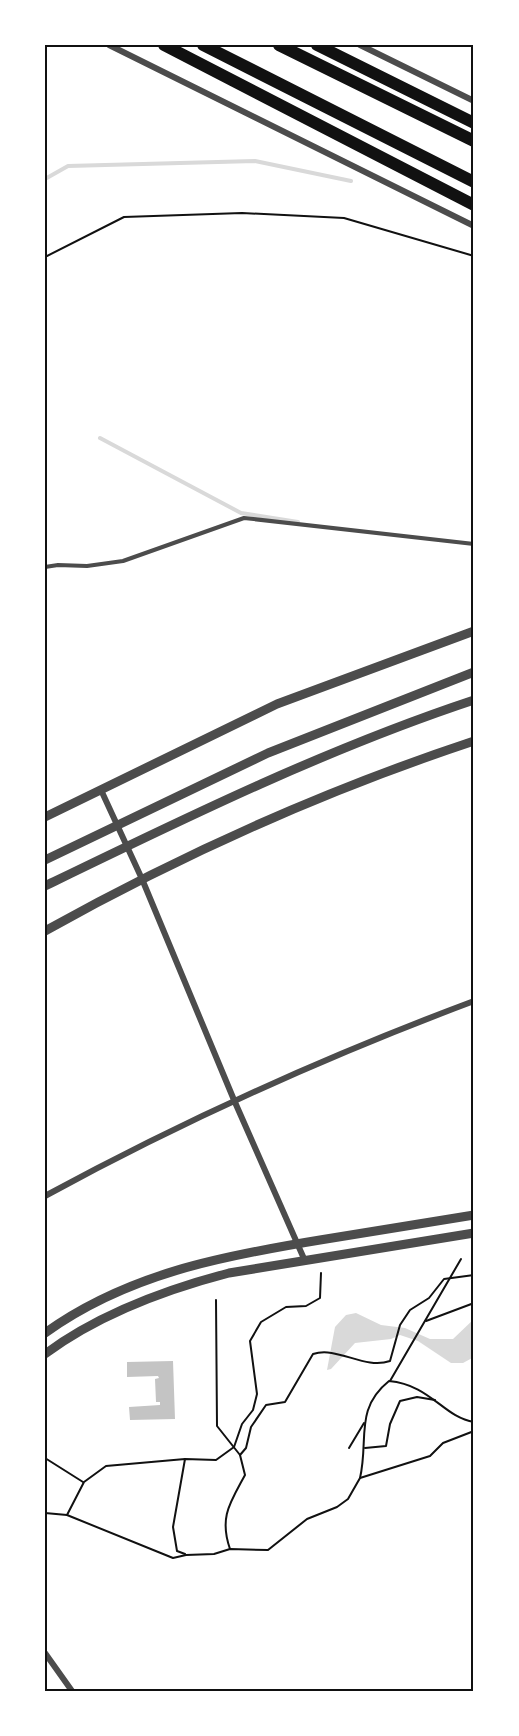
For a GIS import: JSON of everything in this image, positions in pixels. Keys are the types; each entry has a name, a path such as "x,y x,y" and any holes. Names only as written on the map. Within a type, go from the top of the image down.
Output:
{"highway":[{"path":"164,45 474,205"},
{"path":"203,45 474,182"},
{"path":"279,45 474,141"},
{"path":"317,45 474,123"}],"street":[{"path":"109,45 474,226"},
{"path":"360,45 474,101"},
{"path":"45,818 277,704 474,631"},
{"path":"45,860 268,753 474,672"},
{"path":"45,886 236,794 427,715 474,700"},
{"path":"45,931 142,879 290,812 427,756 474,741"},
{"path":"101,790 128,846 234,1100 305,1261"},
{"path":"45,1196 155,1136 234,1100 474,1001"},
{"path":"45,1333 102,1299 159,1275 217,1258 474,1215"},
{"path":"45,1354 98,1321 163,1292 229,1274 474,1233"},
{"path":"45,1653 72,1691"}],"lane":[{"path":"45,567 58,565 87,567 123,561 244,518 474,544"}],"path":[{"path":"45,257 124,217 242,213 344,218 474,256"},
{"path":"45,1514 67,1515 162,1556 173,1558 214,1554 230,1549 268,1550 307,1519 337,1508 348,1499 360,1478 365,1448 364,1423 368,1406 377,1391 389,1381 461,1259"},
{"path":"67,1515 84,1482 106,1466 185,1459 216,1460 234,1447 242,1424 253,1410 257,1394 250,1341 261,1322 286,1306 306,1306 320,1298 321,1273"},
{"path":"240,1455 246,1448 251,1427 266,1405 285,1402 313,1354 323,1351 379,1365 390,1361 400,1325 410,1310 429,1298 444,1279 474,1275"},
{"path":"216,1300 218,1426 240,1455 245,1475 226,1510 225,1534 230,1549"},
{"path":"424,1321 474,1303"},
{"path":"389,1381 419,1388 462,1420 474,1422"},
{"path":"365,1448 386,1446 390,1424 400,1401 417,1397 438,1401"},
{"path":"349,1448 364,1423"},
{"path":"360,1478 430,1456 443,1443 474,1431"},
{"path":"45,1458 84,1482"},
{"path":"185,1459 173,1527 177,1551 186,1555"}],"shaded area":[{"path":"356,1313 381,1325 405,1328 430,1339 453,1339 474,1319 474,1357 463,1363 451,1363 418,1341 400,1335 391,1339 355,1343 331,1369 327,1370 335,1327 346,1315"}],"building":[{"path":"173,1361 175,1419 130,1420 129,1407 160,1405 160,1402 156,1402 155,1379 159,1378 158,1376 127,1377 127,1362"}],"waterway":[{"path":"45,179 68,166 255,161 351,181"},
{"path":"100,438 241,513 298,522"}]}
